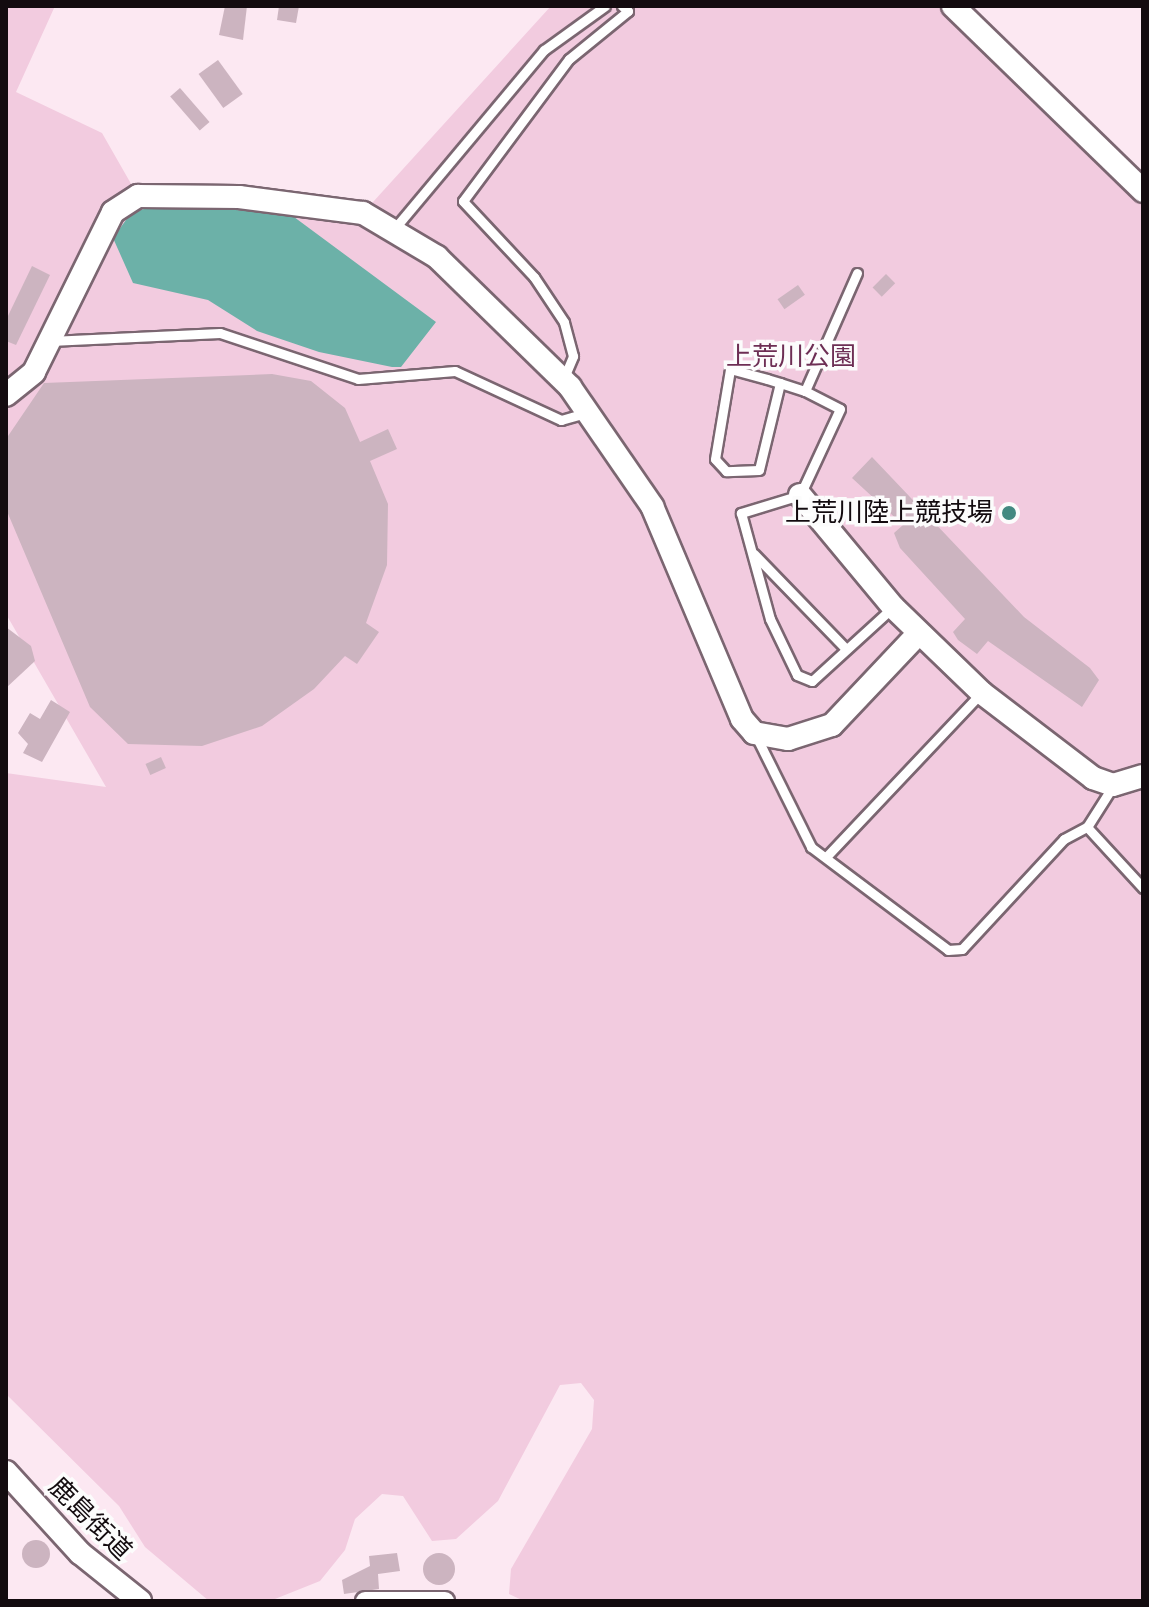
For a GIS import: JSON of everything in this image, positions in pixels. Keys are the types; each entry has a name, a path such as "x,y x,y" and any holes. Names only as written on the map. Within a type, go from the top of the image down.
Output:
{"street":[{"path":"953,6 1143,191"},
{"path":"6,395 34,372 113,212 138,196 327,204 395,228 437,257 563,380 589,412 652,506 737,709 754,733 788,739 832,725 918,634"},
{"path":"800,495 893,607 982,693 1069,762 1113,785 1143,776"},
{"name":"鹿島街道","path":"6,1472 80,1553 140,1601"},
{"path":"365,1601 445,1601"}],"lane":[{"path":"395,228 544,50 605,6"},
{"path":"563,380 573,356 564,322 534,277 463,201 569,59 628,11 622,6"},
{"path":"805,391 857,273"},
{"path":"49,341 220,333 358,379 455,371 561,420 589,412"},
{"path":"780,383 759,470 726,471 715,459 730,369 780,383 805,391 840,409 800,495 741,513 770,619 797,675 812,681 844,647 893,607"},
{"path":"753,553 844,647"},
{"path":"826,857 982,693"},
{"path":"754,733 798,825 826,857 948,950 962,949 1064,839 1087,827 1113,785"},
{"path":"1087,827 1143,888"}],"green space":[{"name":"上荒川公園","path":"6,6 55,6 16,92 102,133 138,196 363,213 551,6 953,6 1143,191 1143,1601 524,1601 509,1594 511,1569 592,1429 594,1400 581,1383 560,1385 498,1501 456,1539 432,1541 403,1496 382,1494 355,1519 345,1550 320,1581 270,1601 209,1601 145,1547 119,1506 6,1394 6,773 106,787 6,614"}],"shaded area":[{"path":"160,204 290,214 436,322 401,367 392,367 319,352 257,331 208,300 133,283 113,238 131,213"}],"building":[{"path":"225,6 247,6 243,40 219,35"},
{"path":"279,6 299,6 296,23 277,20"},
{"path":"218,60 243,94 223,108 199,74"},
{"path":"180,88 210,122 200,130 170,97"},
{"path":"32,266 50,275 16,345 6,341 6,320"},
{"path":"886,274 895,283 882,297 873,287"},
{"path":"798,285 805,295 784,309 778,299"},
{"path":"272,374 311,381 345,408 360,442 388,429 397,449 370,461 388,504 387,565 366,623 379,632 357,664 345,656 314,689 262,726 202,746 128,744 90,707 6,509 6,439 44,383"},
{"path":"872,457 1024,617 1090,668 1099,680 1082,707 988,641 977,654 958,640 953,632 965,619 900,548 894,533 903,525 852,478"},
{"path":"6,627 31,646 35,661 6,688"},
{"path":"51,700 70,712 42,762 23,753 28,744 18,733 30,713 40,719"},
{"path":"161,757 166,768 150,775 145,764"},
{"path":"36,1540 46,1544 50,1554 46,1564 36,1568 26,1564 22,1554 26,1544"},
{"path":"397,1553 400,1571 378,1574 379,1589 344,1594 342,1580 370,1566 369,1556"},
{"path":"439,1553 450,1558 455,1569 450,1580 439,1585 428,1580 423,1569 428,1558"}],"place":[{"name":"上荒川陸上競技場","path":"1009,513"}]}
